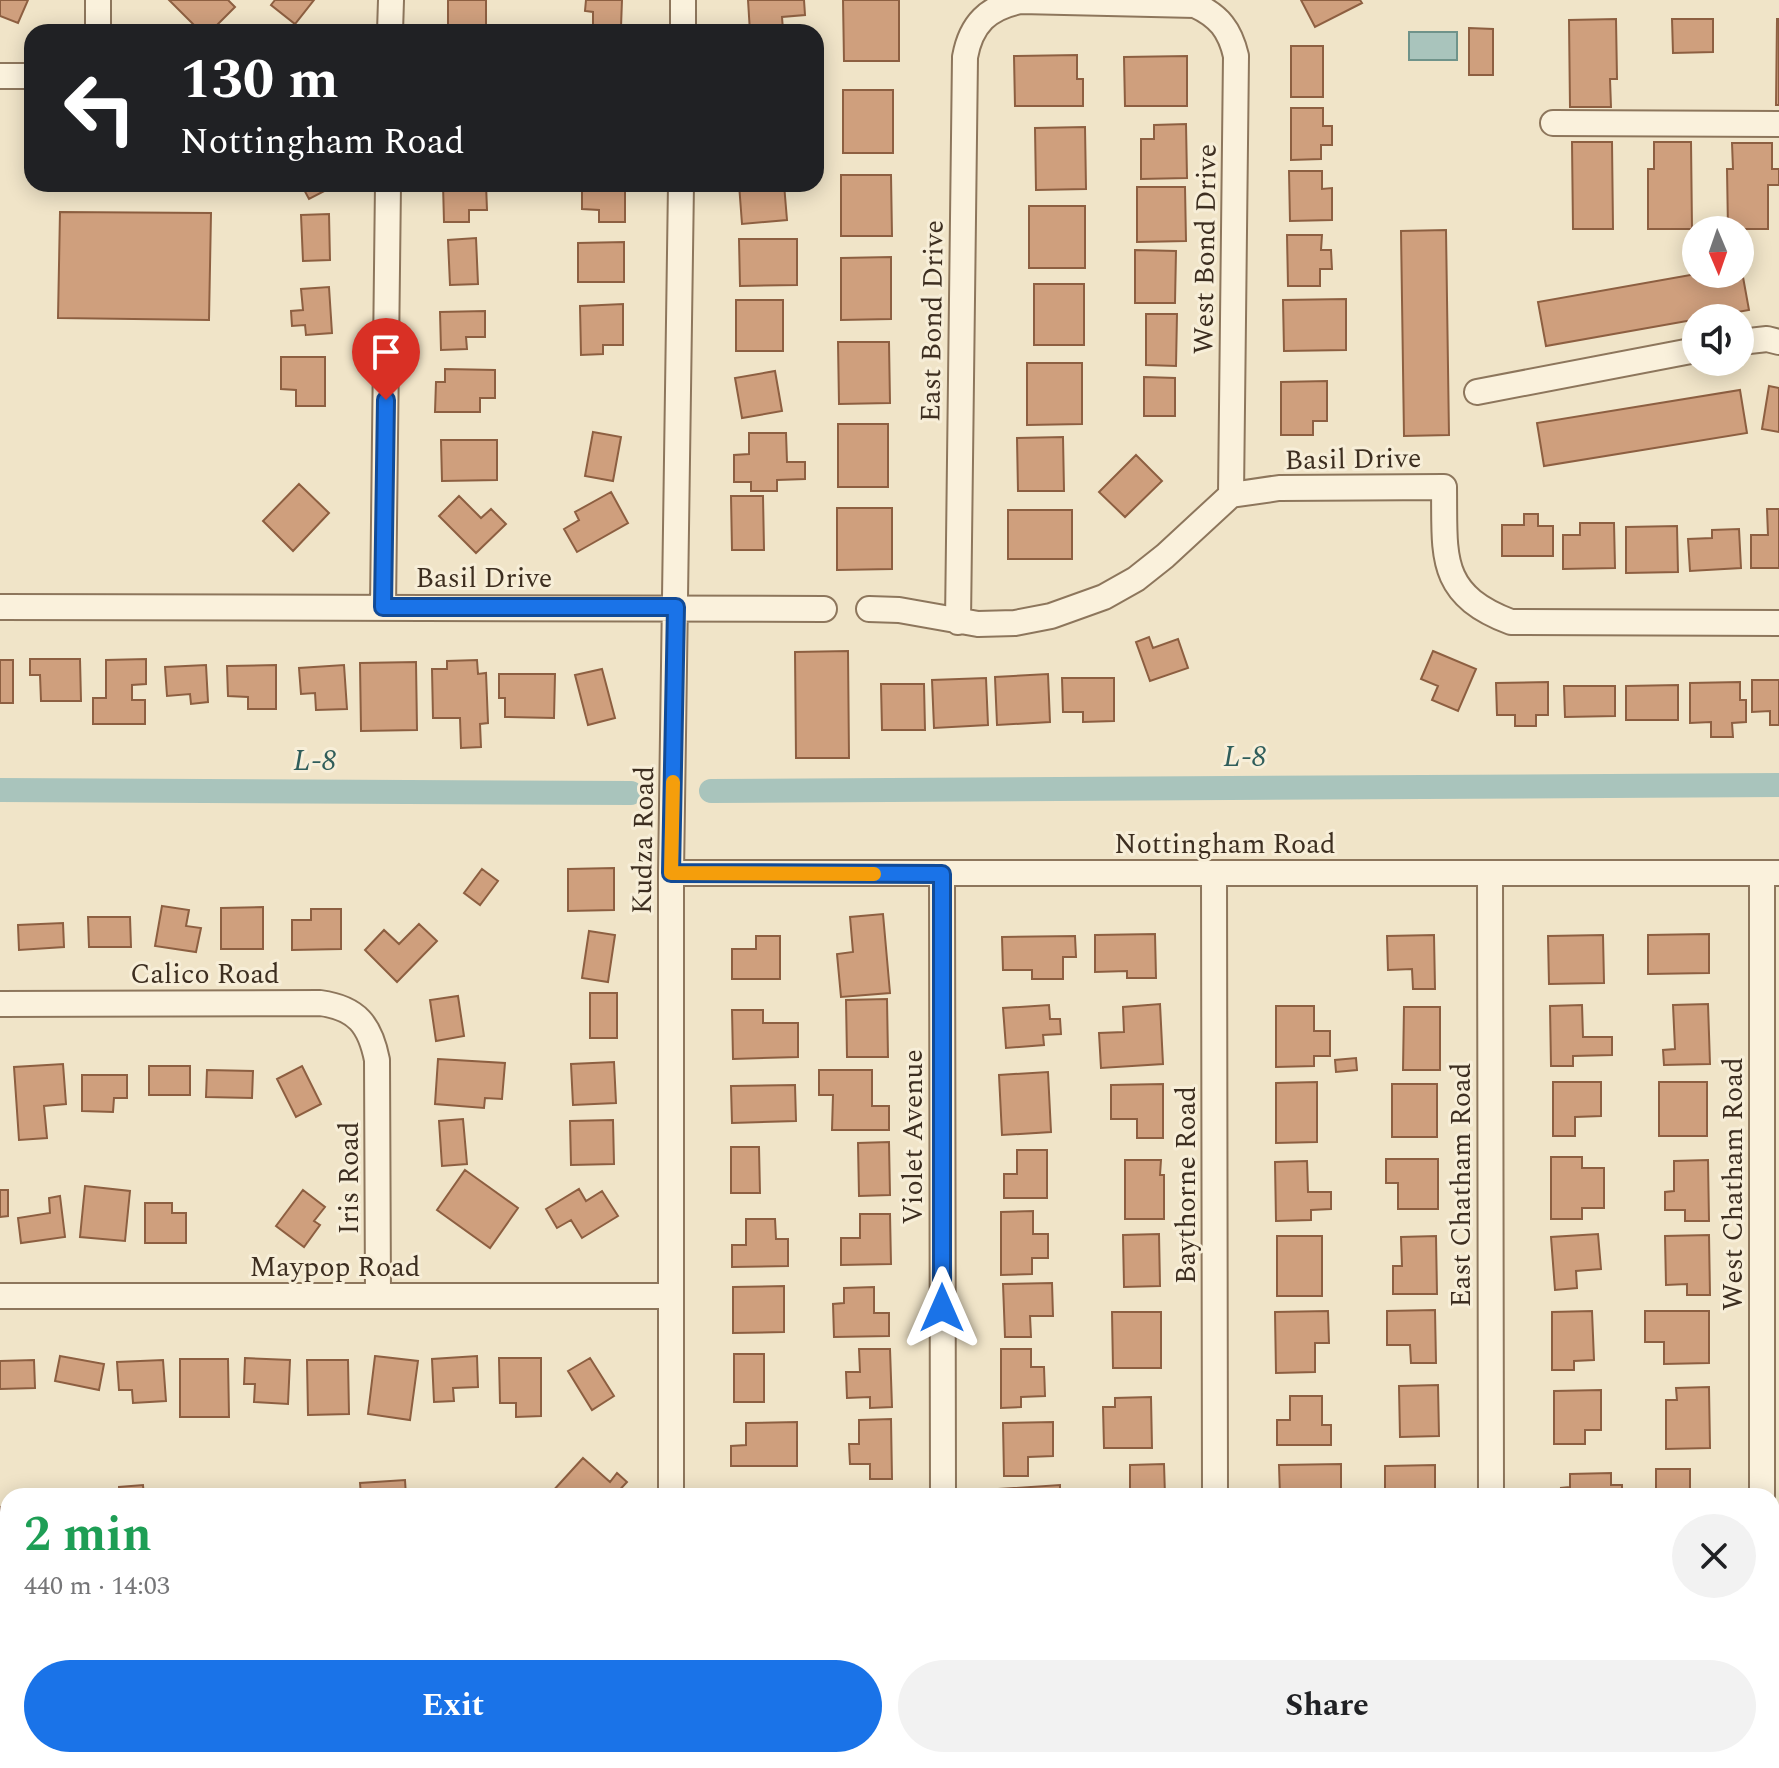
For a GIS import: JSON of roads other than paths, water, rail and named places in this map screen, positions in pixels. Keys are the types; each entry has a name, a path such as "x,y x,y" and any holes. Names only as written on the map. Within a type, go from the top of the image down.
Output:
{"street":[{"path":"98,0 98,24"},
{"path":"390,24 391,0"},
{"path":"683,0 683,24"},
{"name":"East Bond Drive","path":"958,622 965,57 968,40 976,24 996,8 1021,1 1180,3 1211,12"},
{"name":"West Bond Drive","path":"1211,12 1228,32 1236,56 1231,495"},
{"path":"0,76 24,76"},
{"path":"1553,123 1779,124"},
{"path":"383,607 388,192"},
{"name":"Kudza Road","path":"671,1488 671,873 681,192"},
{"path":"1754,340 1779,342"},
{"path":"1477,392 1682,353"},
{"name":"Basil Drive","path":"1231,495 1279,488 1444,487 1444,545 1452,578 1475,605 1511,622 1779,623"},
{"path":"869,609 899,610 978,624 1027,621 1070,612 1136,579 1231,495"},
{"name":"Basil Drive","path":"0,607 824,609"},
{"name":"Nottingham Road","path":"671,873 1770,873"},
{"name":"Baythorne Road","path":"1214,873 1215,1488"},
{"name":"East Chatham Road","path":"1490,873 1491,1488"},
{"name":"West Chatham Road","path":"1762,1488 1770,873"},
{"name":"Violet Avenue","path":"942,874 943,1488"},
{"name":"Calico Road","path":"0,1004 335,1005 351,1012 364,1024 373,1039 377,1060"},
{"name":"Iris Road","path":"377,1060 378,1296"},
{"name":"Maypop Road","path":"0,1296 670,1296"}],"water":[{"path":"1409,32 1457,32 1457,60 1409,60"}],"waterway":[{"name":"L-8","path":"711,791 1779,785"},
{"name":"L-8","path":"0,790 631,793"}]}
